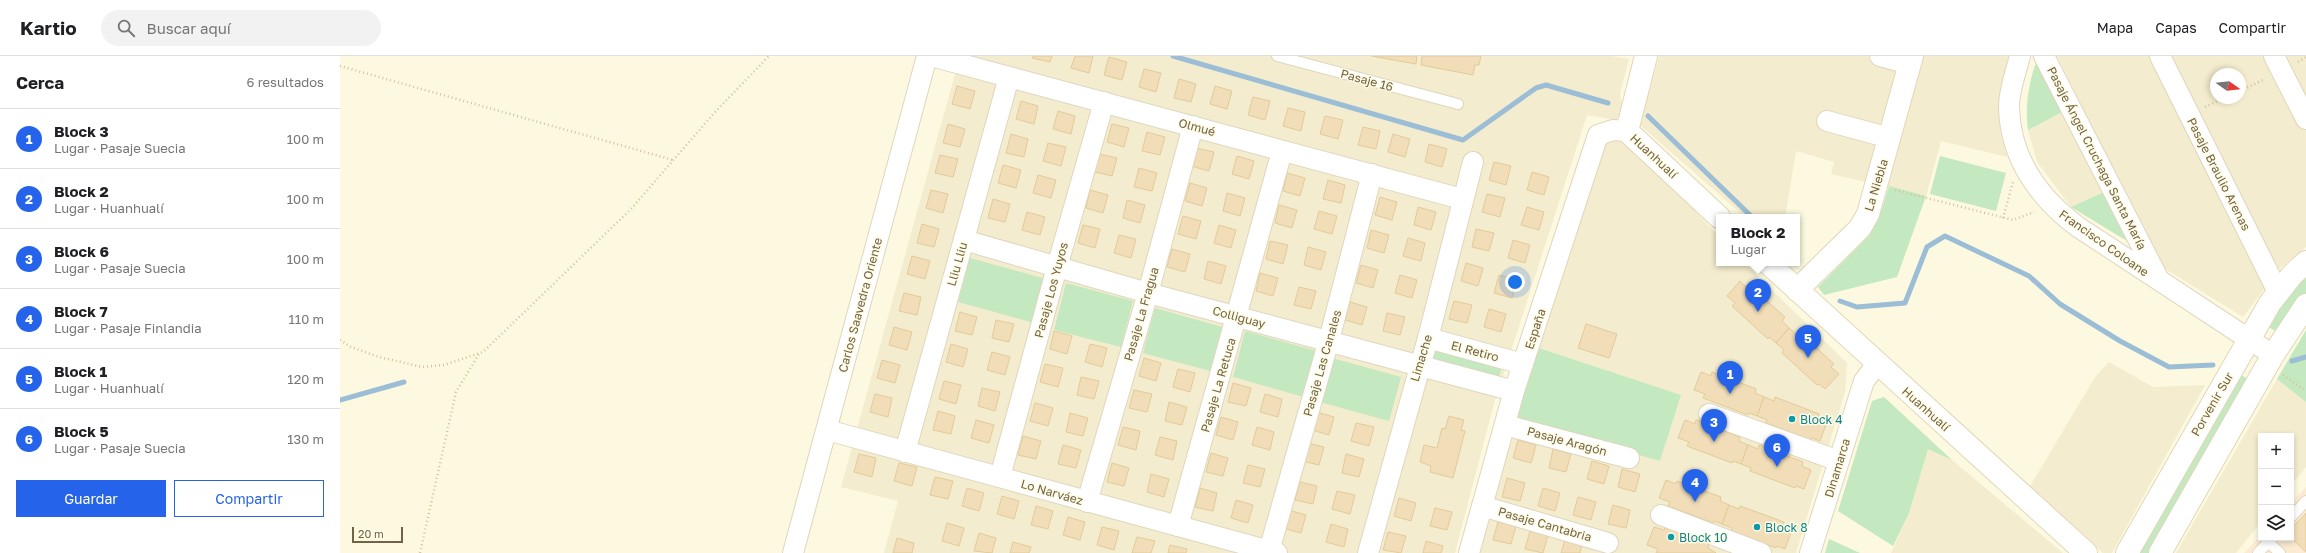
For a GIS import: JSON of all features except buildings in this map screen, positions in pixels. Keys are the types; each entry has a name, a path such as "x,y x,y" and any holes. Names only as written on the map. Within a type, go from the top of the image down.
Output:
{"street":[{"name":"Carlos Saavedra Oriente","path":"793,553 927,56"},
{"name":"Olmué","path":"931,56 1462,199"},
{"name":"Huanhualí","path":"1646,56 1627,131 1716,214"},
{"path":"1880,56 1911,60"},
{"name":"Francisco Coloane","path":"2020,56 2009,106 2012,132 2019,157 2036,186 2053,207 2078,227 2248,341 2273,355"},
{"name":"Pasaje Ángel Cruchaga Santa María","path":"2044,56 2160,282"},
{"name":"Pasaje Braulio Arenas","path":"2160,56 2278,292"},
{"path":"2274,56 2306,119"},
{"name":"La Niebla","path":"1797,290 1860,228 1868,214 1911,60"},
{"name":"Lliu Lliu","path":"905,452 1009,77"},
{"name":"Pasaje Los Yuyos","path":"1000,478 1057,267 1104,102"},
{"path":"1828,121 1890,138"},
{"name":"Pasaje La Fragua","path":"1087,502 1148,293 1193,126"},
{"name":"España","path":"1469,553 1514,391 1598,135 1613,130 1627,131"},
{"name":"Pasaje La Retuca","path":"1178,526 1282,151"},
{"name":"Limache","path":"1368,553 1428,338 1462,199 1473,162"},
{"name":"Pasaje Las Canales","path":"1273,552 1372,174"},
{"name":"Colliguay","path":"964,240 1148,293 1329,340 1514,391"},
{"name":"Porvenir Sur","path":"2127,553 2248,341 2278,292 2306,262"},
{"name":"Huanhualí","path":"1771,266 2086,553"},
{"path":"2160,553 2273,355 2306,305"},
{"name":"El Retiro","path":"1428,338 1523,364"},
{"name":"Dinamarca","path":"1810,553 1864,381 1877,364"},
{"path":"1709,414 1839,461"},
{"name":"Pasaje Aragón","path":"1505,425 1629,458"},
{"name":"Lo Narváez","path":"827,430 1273,552"},
{"name":"Pasaje Cantabria","path":"1482,506 1608,543"},
{"path":"1661,515 1761,553"}],"lane":[{"name":"Pasaje 16","path":"1276,56 1458,104"},
{"path":"2294,514 2306,501"},
{"path":"2258,553 2269,541"},
{"path":"2271,541 2280,553"}],"path":[{"path":"340,340 351,347 378,357 422,367 444,365 483,352 631,209 715,112 769,56"},
{"path":"340,66 673,160"},
{"path":"2003,218 2019,157"},
{"path":"1877,185 2013,220 2053,207"},
{"path":"420,553 456,392 479,354"},
{"path":"2273,355 2281,374 2306,391"}],"shaded area":[{"path":"960,56 1611,56 1629,59 1620,94 1622,104 1617,120 1587,115 1493,407 1455,553 884,553 898,501 841,487"},
{"path":"1659,56 2011,56 1999,107 2000,131 2007,157 1941,141 1926,196 1831,174 1834,162 1796,151 1786,214 1742,214 1640,125"},
{"path":"2057,56 2306,56 2306,247 2279,269 2243,317 2162,267"},
{"path":"2064,111 2106,191 2071,207 2037,162 2028,130"},
{"path":"1624,134 1716,234 1716,266 1747,266 1847,363 1845,392 1796,553 1480,553 1515,421 1660,461 1681,395 1539,348 1607,140"},
{"path":"2109,362 2153,387 2205,385 2112,553 2103,553 2029,488 2095,377"},
{"path":"2277,379 2306,402 2306,467 2294,481 2294,433 2258,433 2258,526 2236,553 2176,553"},
{"path":"1928,448 1952,460 2063,553 1891,553 1909,513"},
{"path":"2306,487 2306,553 2244,553 2258,538 2258,541 2294,541 2294,500"}],"green space":[{"path":"2042,64 2064,111 2028,130 2027,105 2031,81 2035,65"},
{"path":"1940,156 2006,173 1996,211 1930,194"},
{"path":"1889,186 1926,196 1897,277 1824,295 1818,287 1865,240 1881,212"},
{"path":"2106,191 2123,224 2127,241 2071,207"},
{"path":"970,258 1046,279 1034,323 958,302"},
{"path":"2306,277 2306,294 2299,300 2277,332 2267,326 2290,292"},
{"path":"1066,283 1133,301 1121,347 1054,330"},
{"path":"1155,308 1226,328 1214,372 1143,353"},
{"path":"2306,330 2306,402 2277,379"},
{"path":"1245,331 1317,351 1304,397 1233,377"},
{"path":"1539,348 1681,395 1660,461 1515,421"},
{"path":"1436,351 1501,369 1499,378 1432,360"},
{"path":"1332,358 1401,377 1389,421 1320,402"},
{"path":"2239,374 2250,380 2152,553 2138,553"},
{"path":"1884,397 1952,460 1928,449 1909,513 1893,546 1838,511 1872,401"},
{"path":"1829,539 1860,553 1825,553"}],"waterway":[{"path":"1173,56 1463,140 1536,88 1546,85 1608,103"},
{"path":"1648,116 1749,214"},
{"path":"1840,301 1857,307 1905,303 1927,247 1945,236 2029,276 2060,304 2120,341 2169,367 2213,365"},
{"path":"2292,361 2306,357"},
{"path":"340,400 404,382"}],"place":[{"name":"Block 2","path":"1758,312"},
{"name":"Block 1","path":"1808,358"},
{"name":"Block 3","path":"1730,394"},
{"name":"Block 4","path":"1792,419"},
{"name":"Block 6","path":"1714,442"},
{"name":"Block 5","path":"1777,467"},
{"name":"Block 7","path":"1695,502"},
{"name":"Block 8","path":"1757,527"},
{"name":"Block 10","path":"1671,537"}]}
